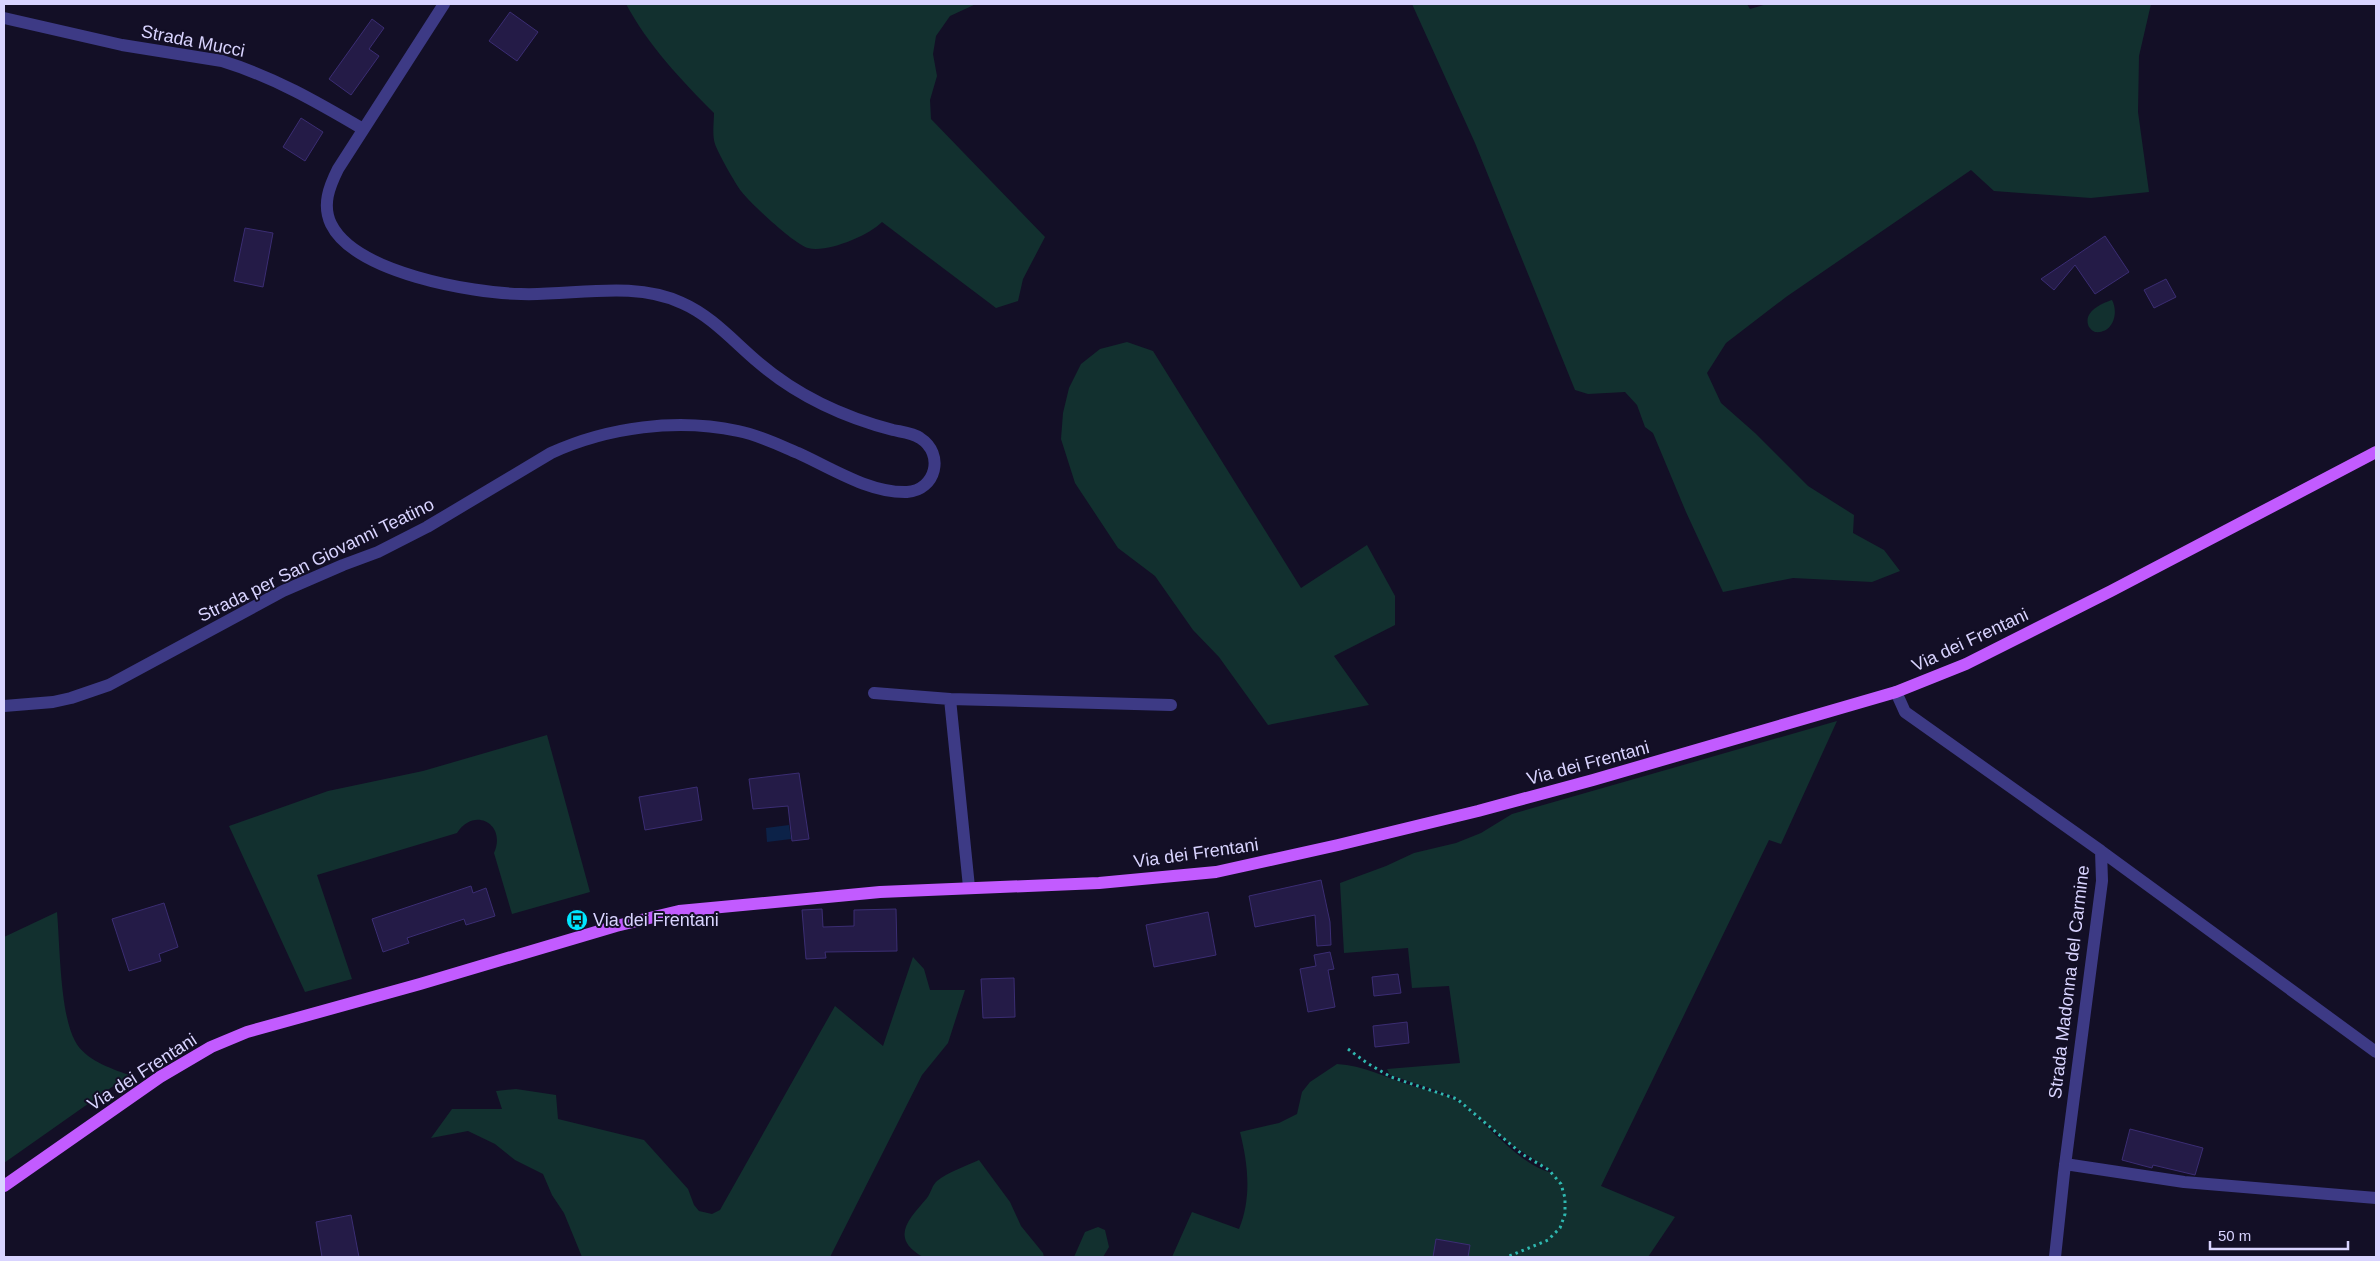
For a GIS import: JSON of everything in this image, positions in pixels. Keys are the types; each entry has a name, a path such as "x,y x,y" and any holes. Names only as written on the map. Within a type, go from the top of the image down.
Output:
{"main road":[{"name":"Via dei Frentani","path":"4,1186 160,1077 211,1047 247,1032 616,926 679,911 880,892 1157,879 1216,872 1555,790 1896,692 1966,664 2111,591 2376,452"}],"street":[{"name":"Strada per San Giovanni Teatino","path":"4,706 53,702 109,685 283,591 378,552 427,527 551,452 570,444 612,432 656,427 724,428 767,440 848,476 889,491 916,490 932,477 936,463 933,451 919,437 858,421 806,396 761,365 696,310 680,302 663,296 630,291 522,294 474,290 406,274 359,252 347,243 331,224 327,200 328,189 363,129 444,4"},
{"name":"Strada Mucci","path":"4,18 49,30 222,61 246,68 307,96 363,129"},
{"name":"Strada Madonna del Carmine","path":"1896,692 1905,712 2101,851 2102,881 2065,1164 2055,1257"},
{"path":"874,693 950,699 1171,705"},
{"path":"950,699 969,887"},
{"path":"2101,851 2376,1052"},
{"path":"2065,1164 2184,1182 2376,1198"}],"path":[{"path":"1348,1049 1366,1064 1391,1078 1456,1099 1522,1154 1549,1170 1561,1184 1565,1198 1564,1214 1560,1228 1548,1240 1507,1257"}],"green space":[{"path":"626,4 976,4 950,16 936,36 933,54 937,76 930,100 931,119 1045,237 1023,279 1018,301 996,308 882,222 867,233 836,246 816,249 808,248 793,240 763,214 741,191 715,144 713,133 714,113 677,75 655,48"},
{"path":"1412,4 1747,4 1750,9 1767,4 2151,4 2139,56 2138,112 2149,192 2091,198 1994,191 1971,170 1786,297 1726,343 1707,373 1721,403 1755,433 1808,486 1854,515 1853,533 1884,550 1900,571 1872,582 1793,578 1723,592 1686,512 1653,433 1645,427 1637,405 1625,392 1588,394 1575,390 1475,143"},
{"path":"2112,300 2115,311 2113,322 2106,330 2101,332 2093,331 2089,327 2088,317 2098,306"},
{"path":"1127,342 1153,351 1301,588 1367,545 1395,596 1395,625 1334,656 1369,705 1268,725 1219,657 1193,630 1155,576 1118,548 1075,483 1061,439 1063,413 1069,388 1081,364 1100,349"},
{"path":"1837,721 1781,844 1769,840 1601,1186 1675,1217 1648,1257 1172,1257 1192,1212 1239,1229 1246,1205 1247,1193 1247,1168 1240,1132 1279,1123 1297,1114 1302,1092 1310,1082 1337,1064 1365,1069 1454,1099 1529,1163 1542,1170 1555,1173 1510,1144 1453,1096 1390,1075 1387,1069 1460,1063 1449,986 1412,988 1408,948 1344,953 1340,883 1386,866 1414,853 1456,843 1481,833 1512,814"},
{"path":"547,735 590,892 512,914 494,853 497,843 496,834 487,822 480,820 464,825 457,833 317,875 352,979 305,992 229,826 328,791 423,771"},
{"path":"57,912 66,1014 75,1041 79,1048 91,1058 129,1075 4,1163 4,937"},
{"path":"913,957 924,969 930,990 965,990 948,1043 922,1075 830,1257 582,1257 564,1213 552,1195 543,1174 515,1160 495,1144 468,1131 431,1138 452,1109 502,1109 496,1091 516,1089 556,1095 558,1119 644,1140 688,1189 694,1205 699,1211 712,1214 720,1210 835,1006 883,1046"},
{"path":"979,1160 1010,1202 1021,1226 1043,1253 1044,1257 923,1257 907,1243 905,1236 909,1221 927,1198 935,1183 952,1172"},
{"path":"1098,1227 1105,1230 1109,1247 1103,1257 1074,1257 1085,1232"}],"water":[{"path":"789,825 791,839 767,842 766,828"}],"building":[{"path":"510,12 538,32 517,61 489,41"},
{"path":"372,19 384,28 369,49 379,56 351,95 329,79"},
{"path":"301,118 323,132 305,161 283,147"},
{"path":"245,228 273,233 263,287 234,281"},
{"path":"2105,236 2129,272 2095,294 2075,265 2054,290 2041,279"},
{"path":"2166,279 2176,297 2154,308 2144,290"},
{"path":"799,773 809,839 792,841 788,806 753,809 749,779"},
{"path":"697,787 702,820 645,830 639,797"},
{"path":"1321,880 1330,922 1331,945 1317,946 1315,915 1255,927 1249,896"},
{"path":"471,886 473,893 486,888 495,916 466,925 464,919 407,938 409,943 383,952 372,919"},
{"path":"164,903 178,947 159,954 161,961 129,971 112,919"},
{"path":"822,909 823,927 854,926 854,910 896,909 897,951 825,952 826,958 806,959 802,910"},
{"path":"1208,912 1216,955 1154,967 1146,925"},
{"path":"1330,952 1334,969 1328,970 1335,1007 1308,1012 1300,969 1316,966 1314,955"},
{"path":"1398,974 1401,993 1374,996 1372,977"},
{"path":"1014,978 1015,1017 983,1018 981,979"},
{"path":"1407,1022 1409,1043 1375,1047 1373,1026"},
{"path":"2130,1129 2203,1148 2195,1175 2153,1165 2152,1168 2122,1160"},
{"path":"351,1215 359,1257 322,1257 316,1222"},
{"path":"1436,1239 1470,1245 1468,1257 1433,1257"}],"place":[{"name":"Via dei Frentani","path":"577,920"}]}
